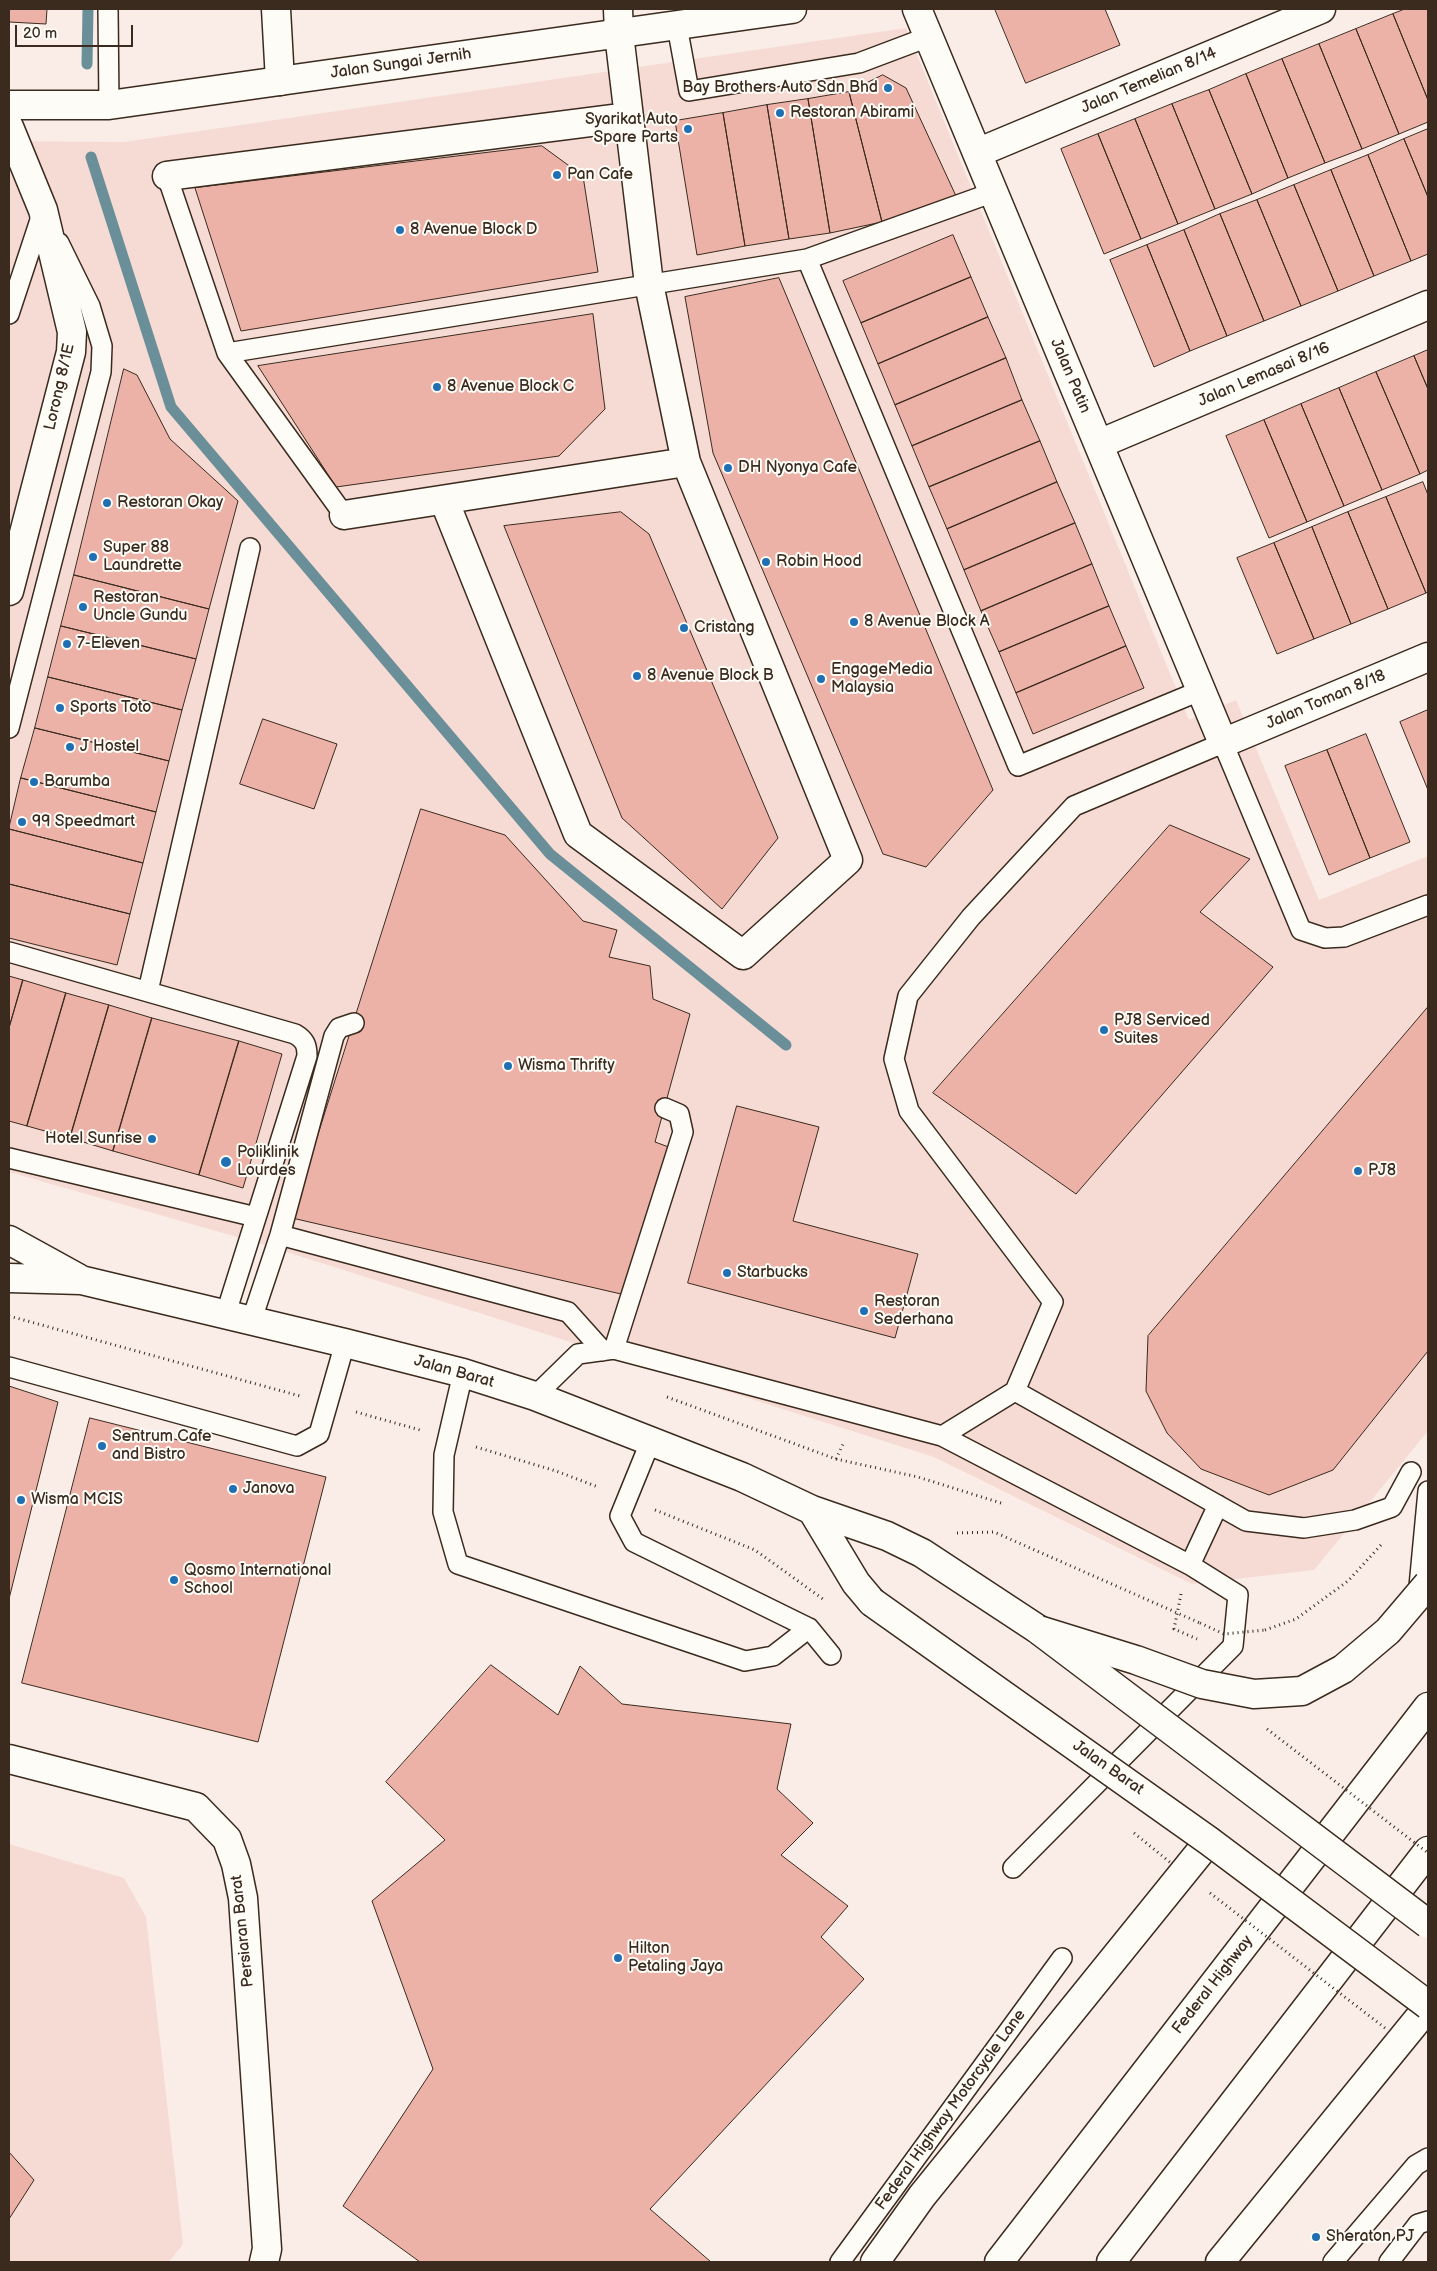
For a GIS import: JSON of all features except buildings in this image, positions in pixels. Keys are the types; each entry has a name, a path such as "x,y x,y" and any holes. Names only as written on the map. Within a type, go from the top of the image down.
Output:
{"main road":[{"path":"276,9 280,81"},
{"name":"Jalan Sungai Jernih","path":"9,105 109,105 280,81 619,21 677,26 792,9"},
{"name":"Jalan Patin","path":"917,9 1223,743"},
{"name":"Jalan Temelian 8/14","path":"977,153 1321,9"},
{"path":"444,500 578,834 744,955 848,860 686,462 648,284 619,21"},
{"path":"168,176 629,117"},
{"name":"Lorong 8/1E","path":"9,128 43,210 72,332 72,352 9,591"},
{"name":"Jalan Lemasai 8/16","path":"1099,444 1428,305"},
{"path":"344,515 686,462"},
{"name":"Jalan Toman 8/18","path":"1223,743 1428,657"},
{"name":"Jalan Barat","path":"9,1240 81,1280"},
{"name":"Jalan Barat","path":"9,1278 81,1280 252,1319 463,1373 535,1396 651,1440 742,1476 812,1510 886,1536 922,1554 1039,1630 1428,1924"},
{"name":"Jalan Barat","path":"812,1510 856,1583 872,1602 1210,1840 1428,2006"},
{"path":"1039,1630 1136,1660 1202,1684 1254,1694 1302,1691 1343,1669 1388,1631 1423,1590"},
{"name":"Federal Highway","path":"999,2262 1428,1707"},
{"name":"Persiaran Barat","path":"9,1759 196,1807 227,1839 236,1864 243,1898 267,2249 264,2262"},
{"path":"876,2262 922,2196 1210,1840"},
{"path":"1110,2262 1428,1852"},
{"path":"1220,2262 1428,2006"}],"lane":[{"path":"108,9 109,105"},
{"path":"677,26 689,91 859,63 928,36"},
{"path":"168,176 227,353 344,515"},
{"path":"227,353 807,259 994,192"},
{"path":"9,314 43,210"},
{"path":"9,728 101,372 102,346 90,306 43,210"},
{"path":"807,259 1018,766 1202,690"},
{"path":"148,991 250,548"},
{"path":"942,1436 1015,1391 1052,1302 909,1111 894,1059 908,996 971,917 1074,806 1223,743 1301,930 1325,938 1344,936 1428,905"},
{"path":"9,952 295,1034 303,1039 307,1047 307,1056 226,1313"},
{"path":"252,1319 280,1235 334,1036 339,1028 354,1023"},
{"path":"609,1350 683,1132 679,1114 665,1108"},
{"path":"9,1158 256,1217"},
{"path":"280,1235 568,1312 609,1350"},
{"path":"9,1367 297,1446 319,1434 345,1343"},
{"path":"535,1396 578,1354 609,1350 942,1436 1190,1566 1238,1594 1233,1646 1013,1868"},
{"path":"463,1373 444,1455 443,1512 458,1564 745,1661 773,1656 809,1628"},
{"path":"1015,1391 1246,1520 1304,1528 1355,1520 1392,1507 1411,1472"},
{"path":"651,1440 620,1516 634,1542 809,1628 831,1655"},
{"path":"1423,1590 1428,1491"},
{"path":"1190,1566 1218,1505"},
{"name":"Federal Highway Motorcycle Lane","path":"840,2262 1062,1958"},
{"path":"1334,2262 1416,2165 1428,2158"},
{"path":"1389,2262 1418,2224 1428,2221"}],"path":[{"path":"9,1316 448,1438 556,1471 755,1550 828,1602"},
{"path":"662,1395 836,1459 918,1477 1008,1506"},
{"path":"955,1533 994,1532 1224,1634 1265,1630 1296,1619 1348,1581 1387,1537"},
{"path":"1173,1589 1181,1594 1174,1629"},
{"path":"1262,1725 1428,1852"},
{"path":"1210,1893 1385,2028"}],"shaded area":[{"path":"906,28 1189,720 1236,700 1319,900 1428,856 1428,1431 1314,1570 1192,1584 934,1457 258,1243 9,1172 9,141 124,142"},
{"path":"9,1844 124,1878 146,1917 183,2244 169,2262 9,2262"}],"waterway":[{"path":"87,64 88,9"},
{"path":"91,157 171,407 550,854 786,1045"}],"place":[{"name":"Bay Brothers Auto Sdn Bhd","path":"888,88"},
{"name":"Restoran Abirami","path":"780,113"},
{"name":"Syarikat Auto Spare Parts","path":"688,129"},
{"name":"Pan Cafe","path":"557,175"},
{"name":"8 Avenue Block D","path":"400,230"},
{"name":"8 Avenue Block C","path":"437,387"},
{"name":"DH Nyonya Cafe","path":"728,468"},
{"name":"Restoran Okay","path":"107,503"},
{"name":"Super 88 Laundrette","path":"93,557"},
{"name":"Robin Hood","path":"766,562"},
{"name":"Restoran Uncle Gundu","path":"83,607"},
{"name":"8 Avenue Block A","path":"854,622"},
{"name":"Cristang","path":"684,628"},
{"name":"7-Eleven","path":"67,644"},
{"name":"8 Avenue Block B","path":"637,676"},
{"name":"EngageMedia Malaysia","path":"821,679"},
{"name":"Sports Toto","path":"60,708"},
{"name":"J Hostel","path":"70,747"},
{"name":"Barumba","path":"34,782"},
{"name":"99 Speedmart","path":"22,822"},
{"name":"PJ8 Serviced Suites","path":"1104,1030"},
{"name":"Wisma Thrifty","path":"508,1066"},
{"name":"Hotel Sunrise","path":"152,1139"},
{"name":"Poliklinik Lourdes","path":"226,1162"},
{"name":"PJ8","path":"1358,1171"},
{"name":"Starbucks","path":"727,1273"},
{"name":"Restoran Sederhana","path":"864,1311"},
{"name":"Sentrum Cafe and Bistro","path":"102,1446"},
{"name":"Janova","path":"233,1489"},
{"name":"Wisma MCIS","path":"21,1500"},
{"name":"Qosmo International School","path":"174,1580"},
{"name":"Hilton Petaling Jaya","path":"618,1958"},
{"name":"Sheraton PJ","path":"1316,2237"}]}
